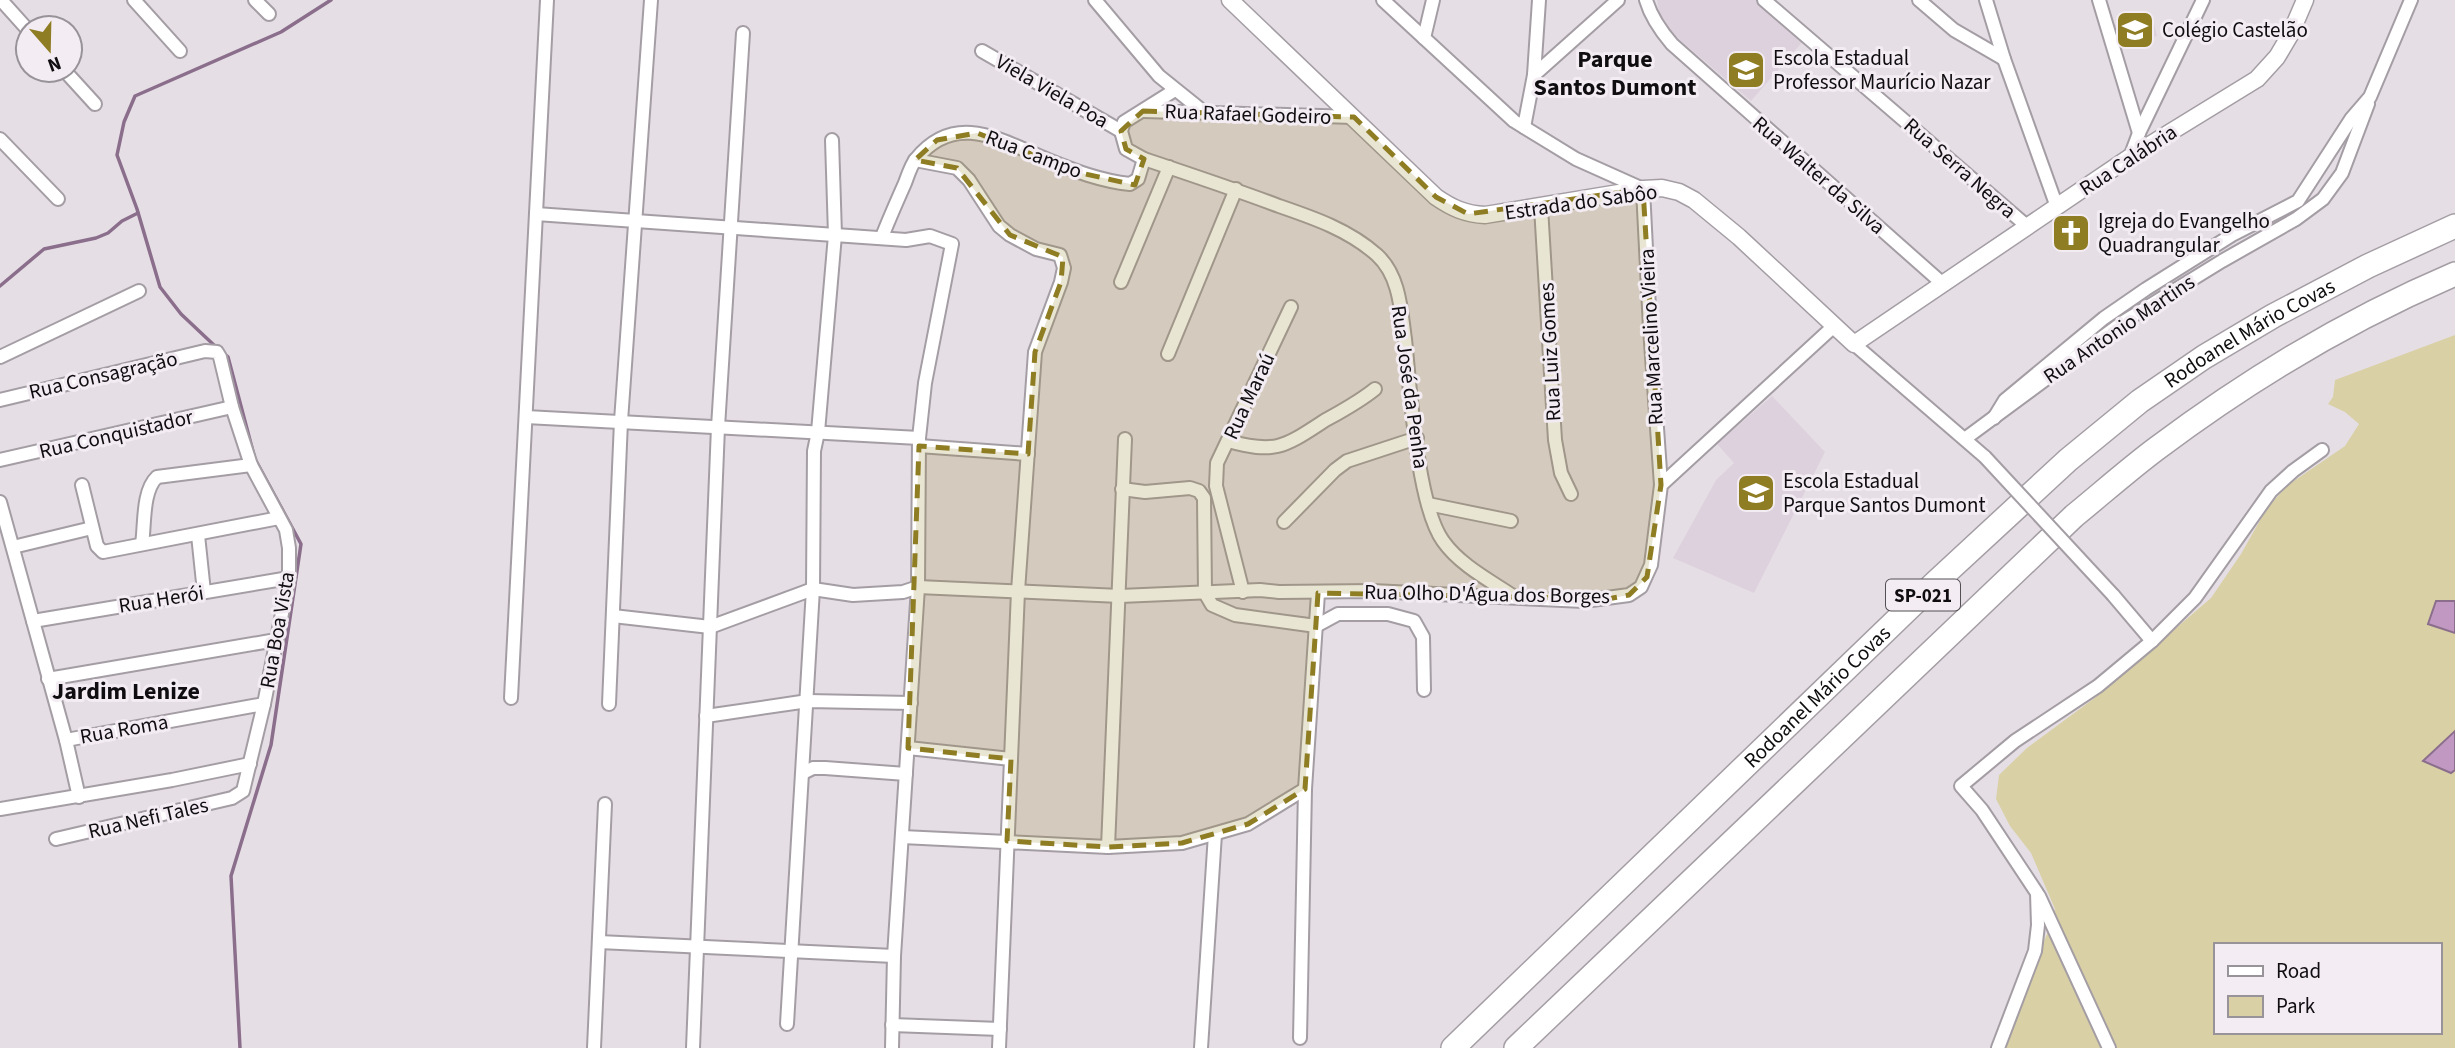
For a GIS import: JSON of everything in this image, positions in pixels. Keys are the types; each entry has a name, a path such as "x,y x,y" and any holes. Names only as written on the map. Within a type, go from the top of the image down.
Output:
{"highway":[{"name":"Rodoanel Mário Covas","path":"1453,1048 1965,555 2109,426 2204,357 2273,316 2368,265 2455,226"},
{"name":"Rodoanel Mário Covas","path":"1516,1048 1996,589 2100,495 2155,450 2256,380 2370,314 2455,274"}],"street":[{"path":"1,0 14,14"},
{"path":"134,0 180,51"},
{"path":"255,0 269,14"},
{"path":"511,698 547,0"},
{"path":"609,704 621,421 650,0"},
{"path":"1095,0 1140,55 1175,90 1206,114"},
{"name":"Estrada do Sabôo","path":"1230,0 1436,197 1451,207 1468,214 1485,215 1643,189 1671,190 1695,201 1739,237 1854,344 1966,438 2152,640"},
{"path":"1383,0 1499,108 1524,127 1576,159 1643,189"},
{"path":"1424,38 1433,0"},
{"path":"1524,127 1534,75 1539,0"},
{"path":"1534,75 1618,0"},
{"name":"Rua Walter da Silva","path":"1646,0 1659,29 1672,44 1943,284"},
{"name":"Rua Serra Negra","path":"1763,0 2028,227"},
{"path":"1919,0 1954,30 2004,59"},
{"path":"1986,0 2004,59 2057,207"},
{"path":"2099,0 2139,133"},
{"path":"2130,157 2203,0"},
{"name":"Rua Calábria","path":"1854,344 2130,157 2257,79 2283,47 2305,0"},
{"path":"1994,418 2005,400 2104,318 2232,236 2298,201 2351,119 2370,97 2411,0"},
{"path":"694,1048 718,427 743,33"},
{"name":"Viela Viela Poa","path":"982,51 1121,131"},
{"path":"77,84 95,104"},
{"path":"1121,131 1124,122 1175,90"},
{"name":"Rua Antonio Martins","path":"1966,438 2123,322 2296,219 2323,199 2342,173 2370,97"},
{"name":"Rua Rafael Godeiro","path":"1143,111 1354,117"},
{"name":"Rua José da Penha","path":"1121,131 1126,149 1144,159 1321,220 1359,241 1380,257 1394,281 1400,303 1416,438 1428,504 1441,539 1455,556 1513,596"},
{"name":"Rua Campo","path":"915,160 937,140 961,132 992,136 1081,173 1123,183 1130,184 1138,179 1144,159"},
{"path":"0,139 58,200"},
{"path":"787,1024 808,701 813,589 814,451 818,432 835,235 832,140"},
{"path":"881,237 915,160 957,168 969,180 999,226 1025,244 1060,256 1064,262 1061,282 1034,352 1018,591 999,1048"},
{"path":"1121,282 1169,167"},
{"name":"Rua Marcelino Vieira","path":"1643,189 1661,485"},
{"path":"1168,354 1236,190"},
{"name":"Rua Luiz Gomes","path":"1541,207 1556,449 1561,473 1571,494"},
{"path":"536,214 906,240 930,236 952,244 925,383 919,442 918,587 894,956 892,1048"},
{"path":"0,357 139,291"},
{"name":"Rua Maraú","path":"1243,592 1216,486 1217,463 1291,307"},
{"path":"1661,485 1834,326"},
{"name":"Rua Consagração","path":"0,400 205,351"},
{"name":"Rua Boa Vista","path":"205,351 217,352 220,357 232,407 251,465 286,530 289,548 289,578 264,704 246,784 238,795"},
{"path":"1228,441 1263,449 1290,443 1376,390"},
{"name":"Rua Conquistador","path":"0,460 232,407"},
{"path":"526,416 818,432 1028,454"},
{"path":"1284,522 1326,478 1347,461 1416,438"},
{"path":"1108,847 1125,439"},
{"path":"2109,1048 2037,893 1982,810 1961,786 2015,741 2098,686 2152,640 2195,598 2271,491 2322,450"},
{"path":"142,544 148,494 157,477 251,465"},
{"path":"82,485 97,547 103,552 279,518"},
{"name":"Rua Olho D'Água dos Borges","path":"813,589 853,596 903,592 918,587 1120,596 1260,590 1318,593 1372,591 1607,600 1629,595 1641,587 1651,565 1661,485"},
{"path":"1122,489 1144,492 1190,488 1199,491 1204,498 1205,593 1212,605 1235,615 1316,626 1338,614 1388,614 1414,621 1423,637 1424,690"},
{"path":"0,502 66,740 79,797"},
{"path":"1428,504 1511,522"},
{"path":"13,547 92,528"},
{"path":"198,535 204,592"},
{"name":"Rua Herói","path":"33,621 289,578"},
{"path":"613,616 710,627 813,589"},
{"path":"1300,1038 1305,789 1318,593"},
{"path":"48,679 276,640"},
{"path":"706,716 808,701 911,703"},
{"name":"Rua Roma","path":"66,740 264,704"},
{"path":"908,748 1011,760"},
{"path":"0,809 79,797 250,764"},
{"path":"803,773 813,768 825,768 906,775"},
{"path":"902,837 1108,847 1182,843 1248,824 1305,789"},
{"name":"Rua Nefi Tales","path":"56,839 238,795"},
{"path":"594,1048 605,804"},
{"path":"1200,1048 1215,834"},
{"path":"1998,1048 2035,951 2038,925 2037,893"},
{"path":"599,942 894,956"},
{"path":"892,1025 1000,1029"}],"highlighted area":[{"path":"1143,111 1354,117 1436,197 1468,214 1643,189 1661,485 1647,577 1629,595 1607,599 1318,593 1305,789 1248,824 1182,843 1108,847 1007,841 1011,759 908,748 919,446 1028,454 1035,352 1061,282 1063,257 1010,235 957,168 915,160 937,140 977,133 1081,173 1135,185 1144,159 1126,149 1121,131"}],"shaded area":[{"name":"Escola Estadual Professor Maurício Nazar","path":"1657,0 1758,0 1805,39 1751,101 1673,34 1659,14"},
{"name":"Colégio Castelão","path":"2152,15 2157,36 2118,45 2114,25"},
{"name":"Escola Estadual Parque Santos Dumont","path":"1772,396 1825,452 1754,593 1673,558 1716,480 1734,463 1717,444"},
{"path":"2436,601 2455,601 2455,633 2428,624"},
{"path":"2455,731 2455,770 2451,773 2423,761"}],"green space":[{"path":"2455,335 2455,1048 1995,1048 2048,932 2055,909 2031,853 2010,826 1996,799 1999,775 2027,748 2096,697 2211,598 2241,554 2267,508 2288,485 2345,446 2359,424 2345,412 2328,404 2333,397 2335,380"}],"waterway":[{"path":"216,347 181,314 160,287 137,209 117,155 124,122 135,96 281,32 331,0"},
{"path":"0,286 44,249 96,238 138,213"},
{"path":"224,354 228,357 255,459 301,544 271,745 231,876 240,1048"}],"place":[{"name":"Colégio Castelão","path":"2135,30"},
{"name":"Escola Estadual Professor Maurício Nazar","path":"1746,70"},
{"name":"Igreja do Evangelho Quadrangular","path":"2071,233"},
{"name":"Escola Estadual Parque Santos Dumont","path":"1756,493"}],"district":[{"name":"Parque Santos Dumont","path":"1615,73"},
{"name":"Jardim Lenize","path":"126,691"}]}
